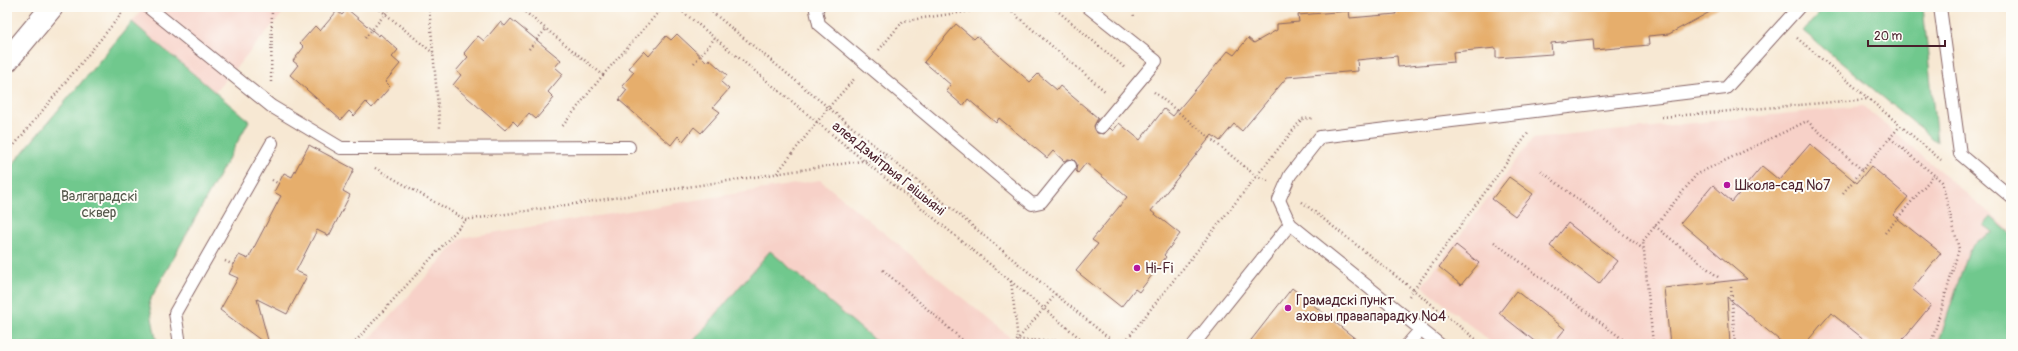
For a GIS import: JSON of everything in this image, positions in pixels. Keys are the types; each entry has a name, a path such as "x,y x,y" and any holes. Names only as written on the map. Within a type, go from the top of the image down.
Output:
{"main road":[{"path":"7,61 52,7"}],"lane":[{"path":"148,7 271,106 341,148 629,147"},
{"path":"818,7 816,10 819,24 1032,204 1041,202 1070,166"},
{"path":"1088,7 1156,61 1101,127"},
{"path":"1440,344 1290,224 1279,200 1290,175 1320,137 1726,88 1799,7"},
{"path":"1940,7 1960,154 2011,197"},
{"path":"180,344 175,313 272,143"},
{"path":"1194,344 1290,224"},
{"path":"1408,344 1421,329"}],"path":[{"path":"7,154 127,7"},
{"path":"271,106 272,7"},
{"path":"377,7 433,53"},
{"path":"365,38 391,7"},
{"path":"430,7 441,148"},
{"path":"520,7 603,75"},
{"path":"544,148 603,75 663,7"},
{"name":"алея Дзмітрыя Гвішыяні","path":"677,7 1087,344"},
{"name":"алея Дзмітрыя Гвішыяні","path":"706,7 1116,344"},
{"path":"1006,7 1120,104"},
{"path":"1656,118 1868,99 1782,25"},
{"path":"529,49 546,29"},
{"path":"694,63 715,38"},
{"path":"1653,344 1643,241 1696,174 1807,121 1862,170"},
{"path":"1843,193 1900,126"},
{"path":"1398,311 1531,129"},
{"path":"1890,138 1942,182 1959,250 1931,344"},
{"path":"341,148 466,220 888,157"},
{"path":"1541,171 1644,249"},
{"path":"1886,233 1934,175"},
{"path":"1123,344 1256,176"},
{"path":"353,344 466,220"},
{"path":"1655,226 1718,277"},
{"path":"1494,242 1629,344"},
{"path":"883,270 967,344"},
{"path":"1011,281 1018,340"},
{"path":"1731,287 1735,344"},
{"path":"1014,344 1056,294"},
{"path":"1018,340 1113,342"}],"shaded area":[{"path":"144,7 288,7 215,92 132,22"},
{"name":"Школа-сад №7","path":"1863,106 2011,231 2011,344 1493,344 1422,286 1532,139"},
{"path":"820,180 1018,344 365,344 461,238"}],"green space":[{"path":"1825,7 1923,7 1937,142 1803,31"},
{"name":"Валгаградскі сквер","path":"132,22 249,121 149,302 157,344 7,344 7,171"},
{"path":"1991,217 2011,234 2011,344 1938,344 1969,250 1978,241 1993,232 1984,225"},
{"path":"770,251 879,344 691,344"}],"building":[{"path":"1395,7 1446,7 1447,9 1471,7 1719,7 1669,34 1648,36 1649,45 1594,50 1593,39 1551,43 1552,54 1496,58 1496,48 1453,52 1454,62 1398,67 1397,56 1357,60 1358,71 1287,77 1242,131 1234,124 1220,141 1212,135 1151,211 1180,234 1164,255 1166,257 1139,292 1135,289 1121,307 1076,271 1098,244 1092,240 1127,197 1086,163 1078,173 1076,171 1077,164 1074,160 1068,159 1064,161 1053,151 1047,158 999,118 996,123 968,99 963,106 946,91 951,85 924,62 956,24 974,39 977,36 1030,82 1038,74 1057,90 1060,86 1098,118 1094,126 1097,133 1104,134 1110,128 1113,131 1119,123 1140,140 1164,109 1173,116 1228,51 1234,55 1248,38 1254,43 1277,30 1277,24 1299,22 1298,15 1349,11 1350,18 1396,14"},
{"path":"347,9 398,50 392,57 400,64 385,82 390,87 372,108 366,102 354,116 349,111 341,120 290,75 298,65 293,61 304,47 300,43 315,26 320,31 337,11 342,15"},
{"path":"511,19 561,60 555,67 563,74 548,92 554,98 536,119 529,113 518,126 513,121 505,130 453,85 461,75 456,71 468,57 464,53 478,36 484,41 500,22 505,26"},
{"path":"677,34 707,62 709,59 727,75 721,82 729,89 713,107 720,112 701,133 694,127 683,141 678,136 671,145 619,100 627,90 622,86 634,72 629,68 644,51 649,56 666,36 671,40"},
{"path":"1810,144 1857,183 1871,166 1908,197 1893,215 1941,253 1912,289 1931,305 1899,344 1870,344 1831,313 1805,344 1784,344 1727,297 1730,344 1670,344 1664,288 1747,279 1681,223 1713,185 1732,202 1762,166 1779,180"},
{"path":"309,145 354,169 343,191 350,195 329,236 317,230 296,271 307,276 287,314 257,299 269,344 266,344 220,310 238,278 229,274 239,255 248,259 281,196 274,192 284,173 292,177"},
{"path":"1509,177 1533,194 1515,216 1492,199"},
{"path":"1568,223 1617,261 1599,284 1550,246"},
{"path":"1456,245 1479,263 1461,285 1439,267"},
{"path":"1292,288 1362,344 1248,344"},
{"path":"1516,291 1565,329 1553,344 1538,344 1499,313"}],"place":[{"name":"Школа-сад №7","path":"1727,185"},
{"name":"Hi-Fi","path":"1137,268"},
{"name":"Грамадскі пункт аховы правапарадку №4","path":"1288,308"}]}
